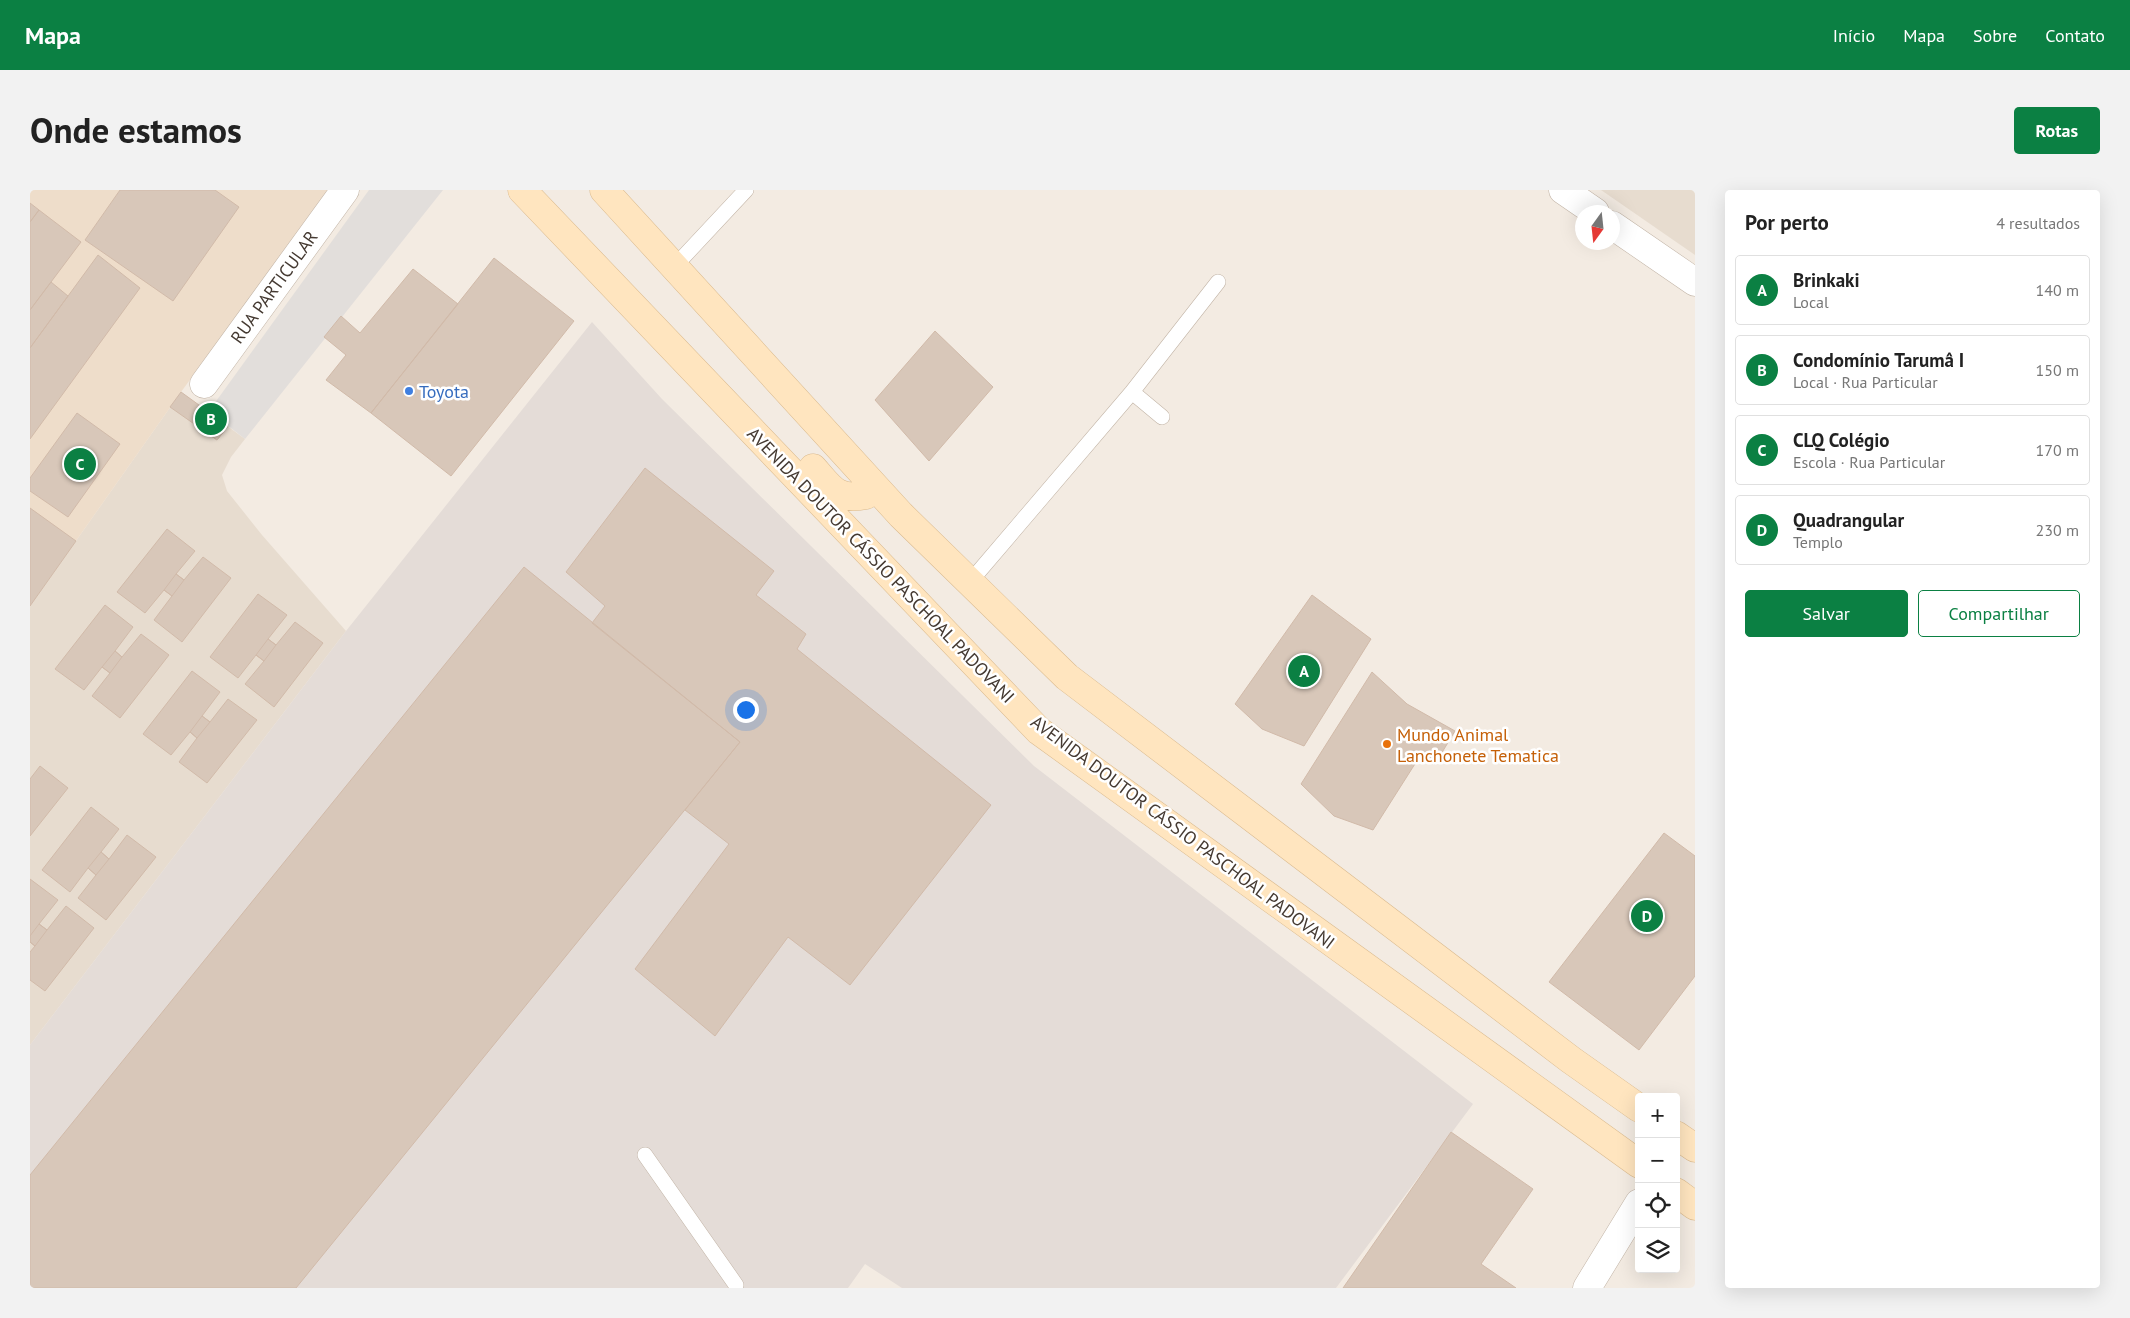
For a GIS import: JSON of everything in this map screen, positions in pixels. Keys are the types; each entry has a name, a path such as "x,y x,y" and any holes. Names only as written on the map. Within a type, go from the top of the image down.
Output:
{"main road":[{"name":"AVENIDA DOUTOR CÁSSIO PASCHOAL PADOVANI","path":"522,190 1039,731 1635,1161"},
{"path":"604,190 873,485 969,584 1067,677 1571,1060 1635,1105"},
{"path":"751,429 785,438 835,492 850,498 866,495 873,485"},
{"path":"1680,1138 1695,1148"},
{"path":"1680,1160 1695,1166"},
{"path":"1680,1195 1695,1206"}],"street":[{"name":"RUA PARTICULAR","path":"204,384 345,190"},
{"path":"1563,190 1585,205"},
{"path":"1620,230 1695,282"},
{"path":"1587,1288 1635,1210"}],"lane":[{"path":"674,267 746,190"},
{"path":"969,584 1132,392 1218,282"},
{"path":"1132,392 1162,417"},
{"path":"645,1155 736,1285"}],"shaded area":[{"path":"30,190 329,190 181,392 30,606"},
{"path":"369,190 443,190 245,439 209,411"},
{"path":"1601,190 1695,190 1695,255"},
{"path":"592,322 662,399 1034,766 1473,1104 1336,1288 902,1288 865,1264 848,1288 30,1288 30,1045 346,631"},
{"path":"181,392 245,439 231,457 222,475 227,491 262,535 346,631 30,1045 30,606"}],"building":[{"path":"120,190 215,190 239,207 173,301 85,240"},
{"path":"30,203 39,210 30,222"},
{"path":"39,210 81,242 30,310 30,222"},
{"path":"98,255 140,288 30,439 30,348"},
{"path":"494,258 574,321 451,476 371,413"},
{"path":"413,269 458,304 371,413 326,380 346,355 324,337 341,316 360,333"},
{"path":"51,282 68,296 30,348 30,310"},
{"path":"935,331 993,387 929,461 875,400"},
{"path":"181,392 228,426 217,440 170,407"},
{"path":"209,411 228,426 217,440 198,426"},
{"path":"77,413 120,444 68,517 30,491 30,478"},
{"path":"645,468 774,571 756,595 806,634 797,649 991,805 850,985 788,937 715,1036 635,969 729,844 685,810 740,742 592,623 605,606 566,572"},
{"path":"30,508 76,541 30,606"},
{"path":"167,529 195,551 176,574 184,580 203,557 231,578 182,642 154,620 172,596 164,590 145,613 117,592"},
{"path":"524,567 740,742 296,1288 30,1288 30,1175"},
{"path":"176,574 184,580 172,596 164,590"},
{"path":"258,594 287,615 268,639 276,645 295,622 323,643 274,707 245,684 264,661 256,655 238,678 210,657"},
{"path":"1312,595 1371,639 1304,746 1262,729 1235,704"},
{"path":"105,605 133,627 115,651 122,657 141,634 169,655 120,718 92,696 110,673 102,667 84,690 55,669"},
{"path":"268,639 276,645 264,661 256,655"},
{"path":"115,651 122,657 110,673 102,667"},
{"path":"192,671 220,692 202,716 210,722 228,699 257,720 207,783 179,762 197,738 190,732 171,755 143,734"},
{"name":"Mundo Animal Lanchonete Tematica","path":"1372,672 1407,704 1455,731 1435,764 1420,756 1373,830 1334,816 1301,784"},
{"path":"202,716 210,722 197,738 190,732"},
{"path":"40,766 68,788 30,836 30,779"},
{"path":"91,807 119,829 101,852 109,859 127,835 156,857 106,920 78,898 96,875 88,868 70,892 42,870"},
{"path":"1664,833 1695,856 1695,976 1639,1050 1549,982"},
{"path":"101,852 109,859 96,875 88,868"},
{"path":"30,879 58,900 39,924 47,930 66,906 94,928 45,991 30,980 30,952 35,946 30,942"},
{"path":"39,924 47,930 35,946 30,942 30,936"},
{"path":"1451,1132 1533,1189 1481,1264 1516,1288 1343,1288"}],"place":[{"name":"Toyota","path":"409,391"},
{"name":"Condomínio Tarumâ I","path":"211,419"},
{"name":"CLQ Colégio","path":"80,464"},
{"name":"Brinkaki","path":"1304,671"},
{"name":"Mundo Animal Lanchonete Tematica","path":"1387,744"},
{"name":"Quadrangular","path":"1647,916"}]}
